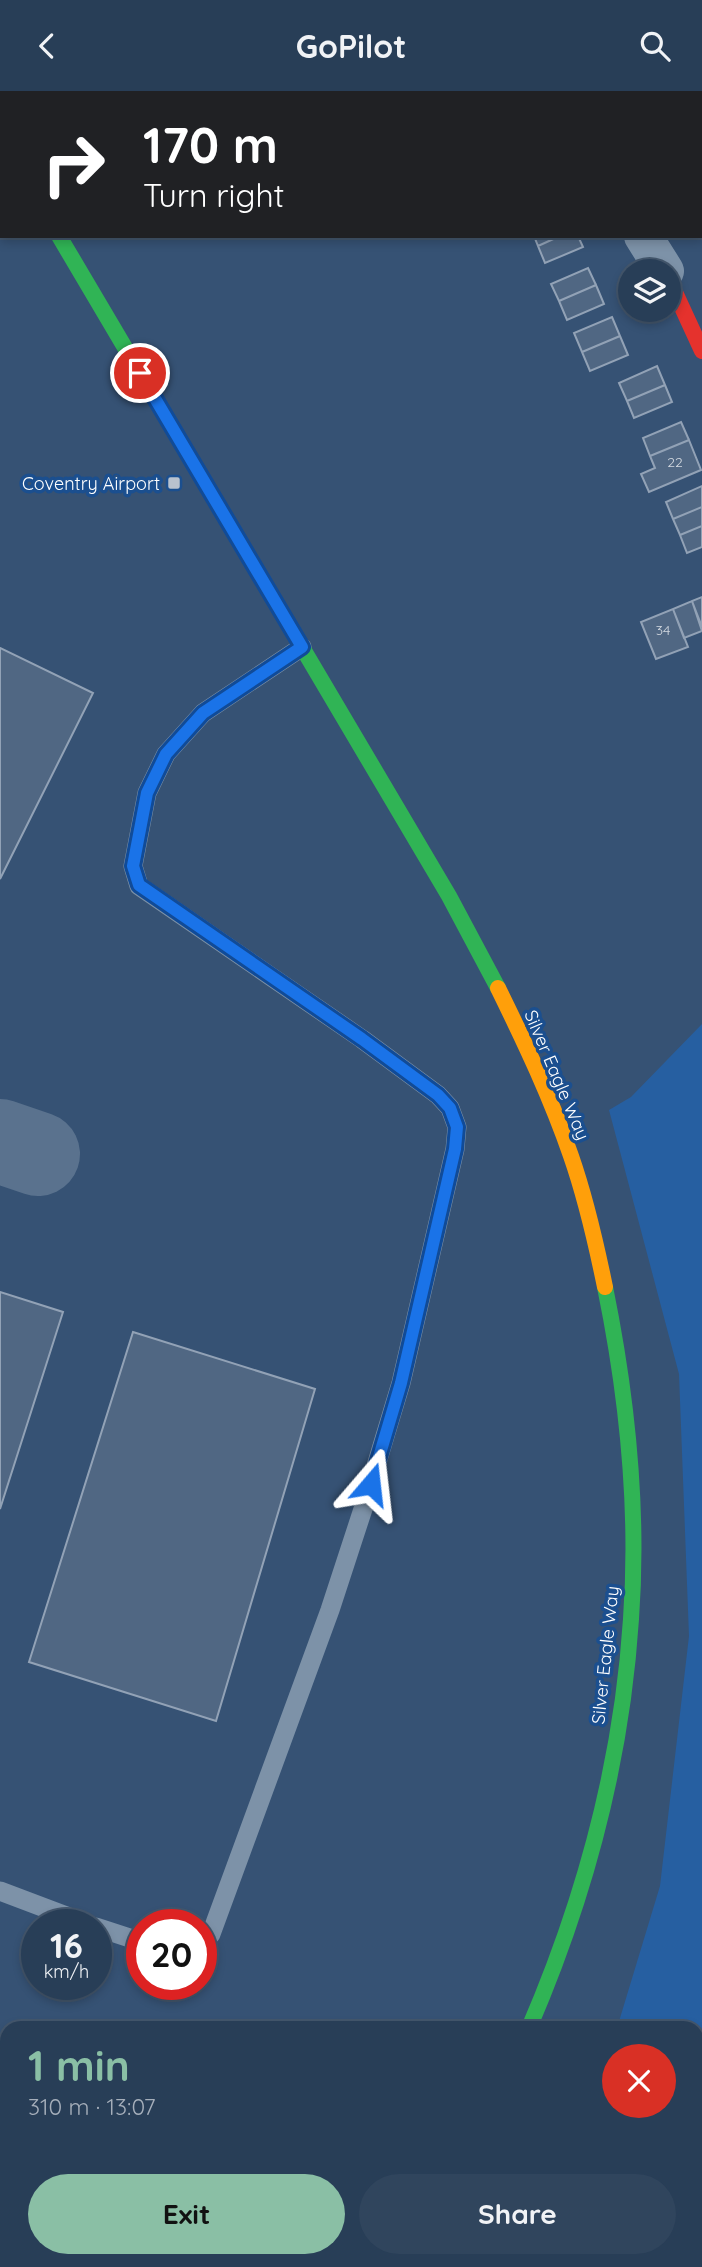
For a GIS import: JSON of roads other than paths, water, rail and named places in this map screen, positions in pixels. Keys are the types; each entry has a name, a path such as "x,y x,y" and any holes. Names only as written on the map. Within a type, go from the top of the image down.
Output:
{"street":[{"name":"Silver Eagle Way","path":"60,238 490,969 523,1038 566,1143 591,1225 613,1320 627,1420 632,1505 632,1612 621,1709 607,1785 584,1879 549,1984 532,2021"},
{"path":"644,238 657,259"},
{"path":"681,305 702,351"}],"lane":[{"path":"217,1918 330,1610 363,1509 401,1383 455,1149 457,1127 450,1108 438,1095 362,1039 139,885 133,866 147,793 166,754 203,713 302,647"},
{"path":"0,1891 48,1909"}],"place":[{"name":"Coventry Airport","path":"174,483"}]}
